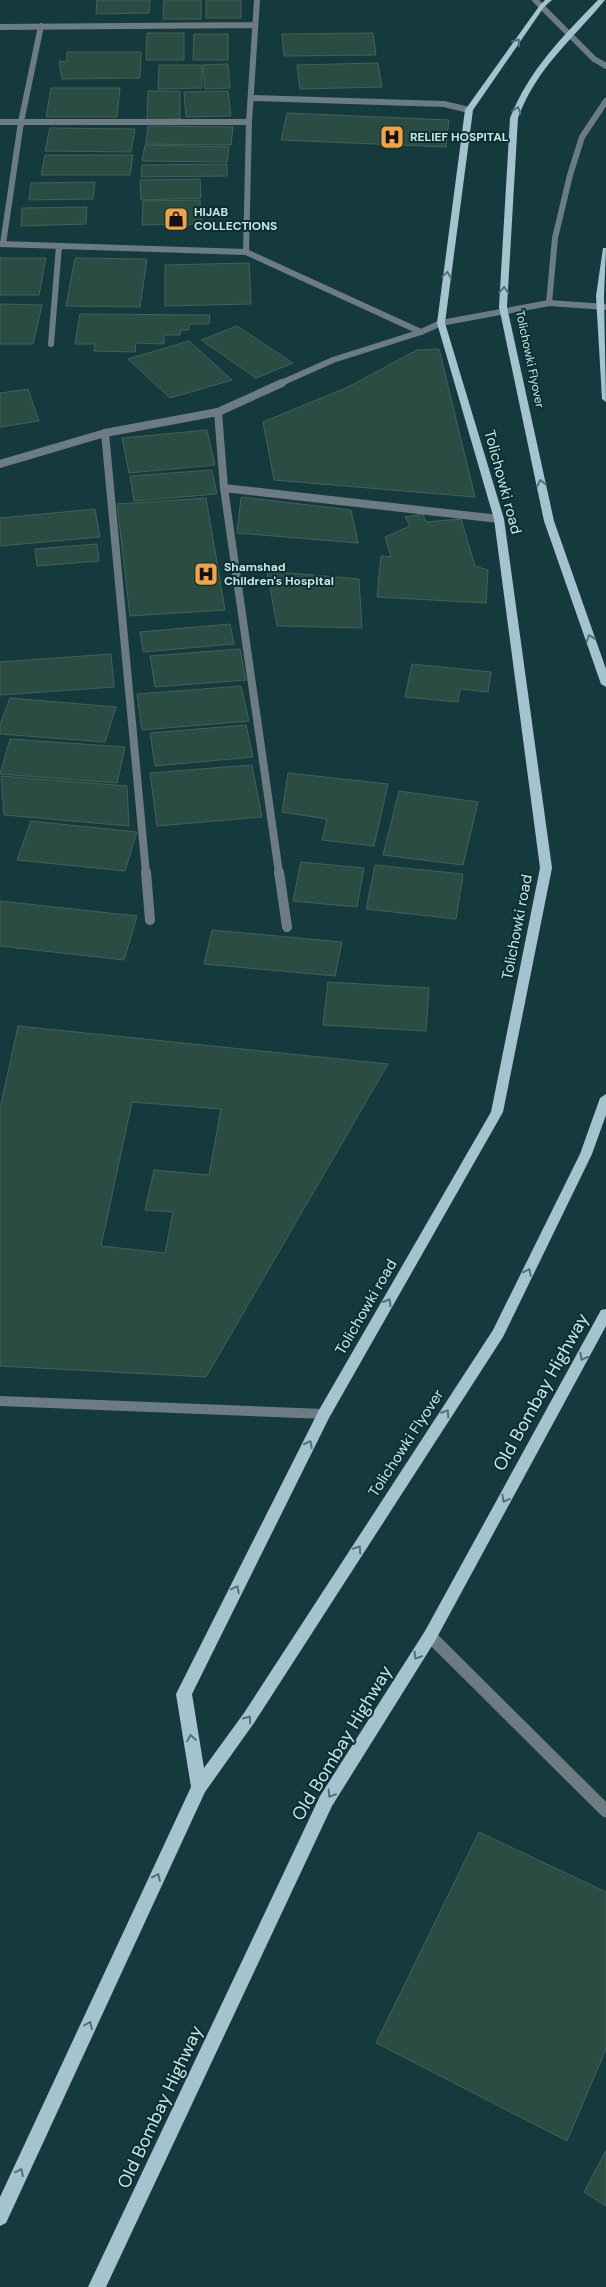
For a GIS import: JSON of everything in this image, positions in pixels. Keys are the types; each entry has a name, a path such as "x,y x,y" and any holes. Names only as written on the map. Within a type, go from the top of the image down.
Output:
{"main road":[{"name":"Tolichowki road","path":"199,1787 184,1694 324,1414 497,1112 546,868 499,518 441,323 470,110 542,6 549,0"},
{"name":"Tolichowki Flyover","path":"602,0 568,35 536,74 519,101 514,118 503,307 549,521 606,684"},
{"path":"606,250 600,296 606,399"},
{"name":"Tolichowki Flyover","path":"199,1787 249,1718 498,1332 586,1154 606,1098"},
{"name":"Old Bombay Highway","path":"97,2287 326,1801 430,1636 606,1314"},
{"path":"0,2216 199,1787"}],"street":[{"path":"246,252 249,122 256,0"},
{"path":"535,0 594,59 606,66"},
{"path":"0,27 255,25"},
{"path":"41,26 21,122 2,244 246,252 421,332"},
{"path":"251,98 444,104 470,110"},
{"path":"549,303 556,238 570,175 582,137 606,101"},
{"path":"0,122 249,122"},
{"path":"50,344 58,246"},
{"path":"0,464 105,433 218,412 333,360 421,332 441,323 549,303 606,306"},
{"path":"218,412 224,488 287,927"},
{"path":"105,433 150,920"},
{"path":"224,488 499,518"},
{"path":"0,1402 324,1414"},
{"path":"430,1636 606,1812"}],"building":[{"path":"97,0 150,0 149,13 96,14"},
{"path":"164,0 201,0 201,19 163,19"},
{"path":"206,0 241,0 241,18 206,18"},
{"path":"147,33 184,33 184,60 146,60"},
{"path":"373,33 376,55 284,56 282,34"},
{"path":"194,34 228,34 228,60 193,60"},
{"path":"67,52 141,52 140,78 62,79 59,61 67,62"},
{"path":"378,63 382,87 300,89 297,65"},
{"path":"228,64 230,88 205,89 203,65"},
{"path":"159,65 202,65 202,88 158,89"},
{"path":"51,88 120,88 117,117 46,117"},
{"path":"148,91 180,91 180,119 147,120"},
{"path":"228,91 231,116 186,117 184,92"},
{"path":"287,113 449,120 446,147 281,140"},
{"path":"148,126 233,127 231,145 146,144"},
{"path":"50,128 135,129 131,152 45,151"},
{"path":"145,145 229,147 227,162 142,161"},
{"path":"45,155 133,155 130,175 41,175"},
{"path":"227,164 227,176 141,177 142,165"},
{"path":"200,179 201,198 141,200 140,180"},
{"path":"95,182 93,199 29,200 31,183"},
{"path":"200,200 201,224 142,225 143,201"},
{"path":"87,207 86,224 21,226 22,208"},
{"path":"0,258 46,258 39,295 0,295"},
{"path":"75,258 147,259 140,307 66,306"},
{"path":"249,263 251,304 165,306 165,265"},
{"path":"0,304 42,305 33,344 0,344"},
{"path":"80,314 210,315 209,324 189,324 189,330 181,330 180,335 164,335 164,344 136,343 135,352 94,351 95,344 75,344"},
{"path":"237,326 293,363 256,378 201,340"},
{"path":"189,341 232,380 170,398 128,359"},
{"path":"439,349 475,497 274,480 263,422 348,387 417,350"},
{"path":"28,389 39,421 0,427 0,393"},
{"path":"207,430 215,465 129,473 122,438"},
{"path":"212,470 217,494 134,501 130,476"},
{"path":"241,497 351,510 358,543 237,533"},
{"path":"206,498 225,610 130,616 117,504"},
{"path":"95,509 100,537 0,546 0,518"},
{"path":"423,514 426,522 461,519 475,566 488,570 486,603 377,597 381,556 391,557 385,537 410,526 405,517"},
{"path":"97,544 99,561 37,566 35,549"},
{"path":"267,571 359,579 362,628 277,626"},
{"path":"230,624 234,644 143,652 140,632"},
{"path":"240,649 246,680 155,687 150,656"},
{"path":"111,654 114,687 0,695 0,662"},
{"path":"412,664 491,672 488,692 460,689 458,702 405,697"},
{"path":"241,686 249,721 142,730 137,694"},
{"path":"10,698 116,707 105,742 0,734 0,725"},
{"path":"246,725 253,757 155,766 150,733"},
{"path":"10,739 125,747 117,783 0,774"},
{"path":"252,765 262,817 157,826 150,773"},
{"path":"288,773 388,784 374,846 322,840 327,819 282,812"},
{"path":"1,776 127,786 129,826 4,815"},
{"path":"399,791 478,802 463,865 383,855"},
{"path":"31,821 137,832 125,871 17,860"},
{"path":"301,862 364,868 357,907 293,901"},
{"path":"375,865 463,874 456,919 366,909"},
{"path":"0,901 137,916 124,960 0,946"},
{"path":"212,930 342,942 335,976 204,964"},
{"path":"328,982 429,988 426,1031 323,1025"},
{"path":"18,1026 388,1064 206,1377 0,1366 0,1109","holes":["132,1102 221,1109 209,1175 154,1170 145,1210 173,1212 165,1253 101,1246"]},
{"path":"479,1832 606,1892 606,2049 567,2141 376,2043"},
{"path":"606,2150 606,2206 584,2192"}],"place":[{"name":"RELIEF HOSPITAL","path":"392,137"},
{"name":"HIJAB COLLECTIONS","path":"176,219"},
{"name":"Shamshad Children's Hospital","path":"206,574"}]}
